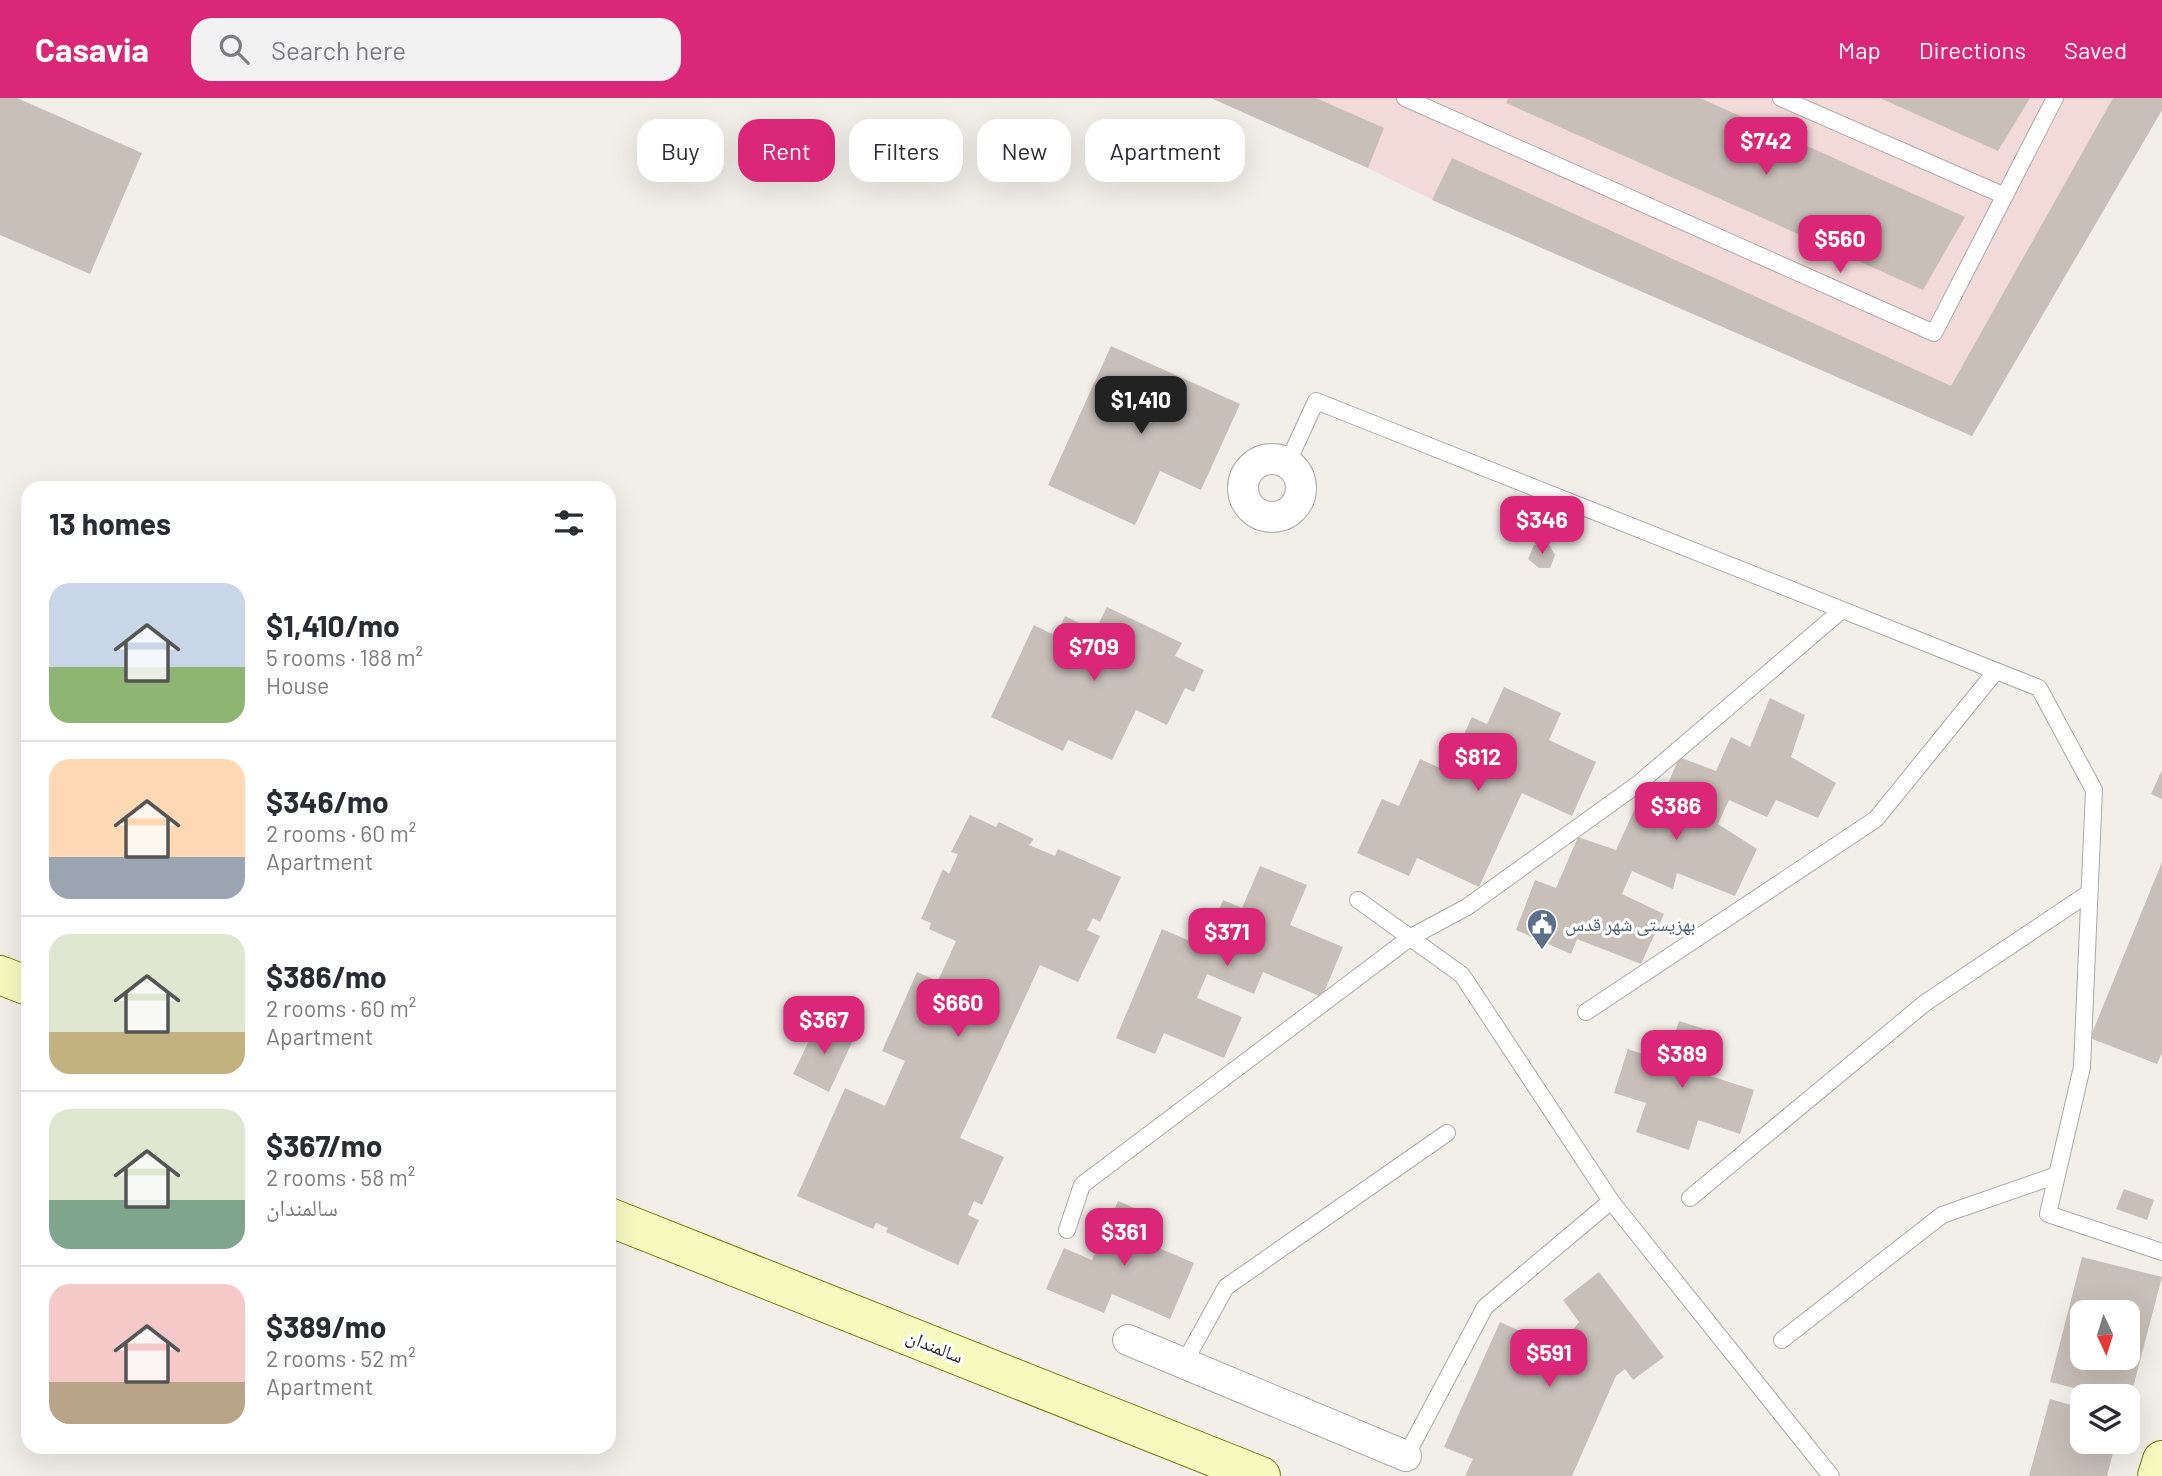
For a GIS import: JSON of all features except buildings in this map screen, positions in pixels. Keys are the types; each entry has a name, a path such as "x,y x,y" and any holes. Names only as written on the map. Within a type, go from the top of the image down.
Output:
{"street":[{"path":"0,975 21,983"},
{"name":"سالمندان","path":"616,1220 1261,1476"},
{"path":"1128,1339 1406,1456"},
{"path":"2157,1476 2162,1460"}],"lane":[{"path":"1405,98 1434,104 1934,333 2055,98"},
{"path":"1781,98 2005,196"},
{"path":"1287,464 1316,401 2039,688 2094,790 2082,1068 2048,1213 2162,1252"},
{"path":"1067,1230 1082,1185 1411,937 1467,907 1638,784 1842,610"},
{"path":"1586,1012 1876,819 1996,671"},
{"path":"1690,1198 1925,1003 2089,894"},
{"path":"1358,900 1462,975 1611,1201 1831,1476"},
{"path":"1184,1363 1226,1287 1447,1133"},
{"path":"1782,1340 1942,1215 2057,1175"},
{"path":"1406,1456 1485,1307 1611,1201"}],"shaded area":[{"path":"1211,98 2162,98 2162,110 1972,436 1441,204 1368,168"}],"place":[{"name":"بهزیستی شهر قدس","path":"1542,951"}]}
